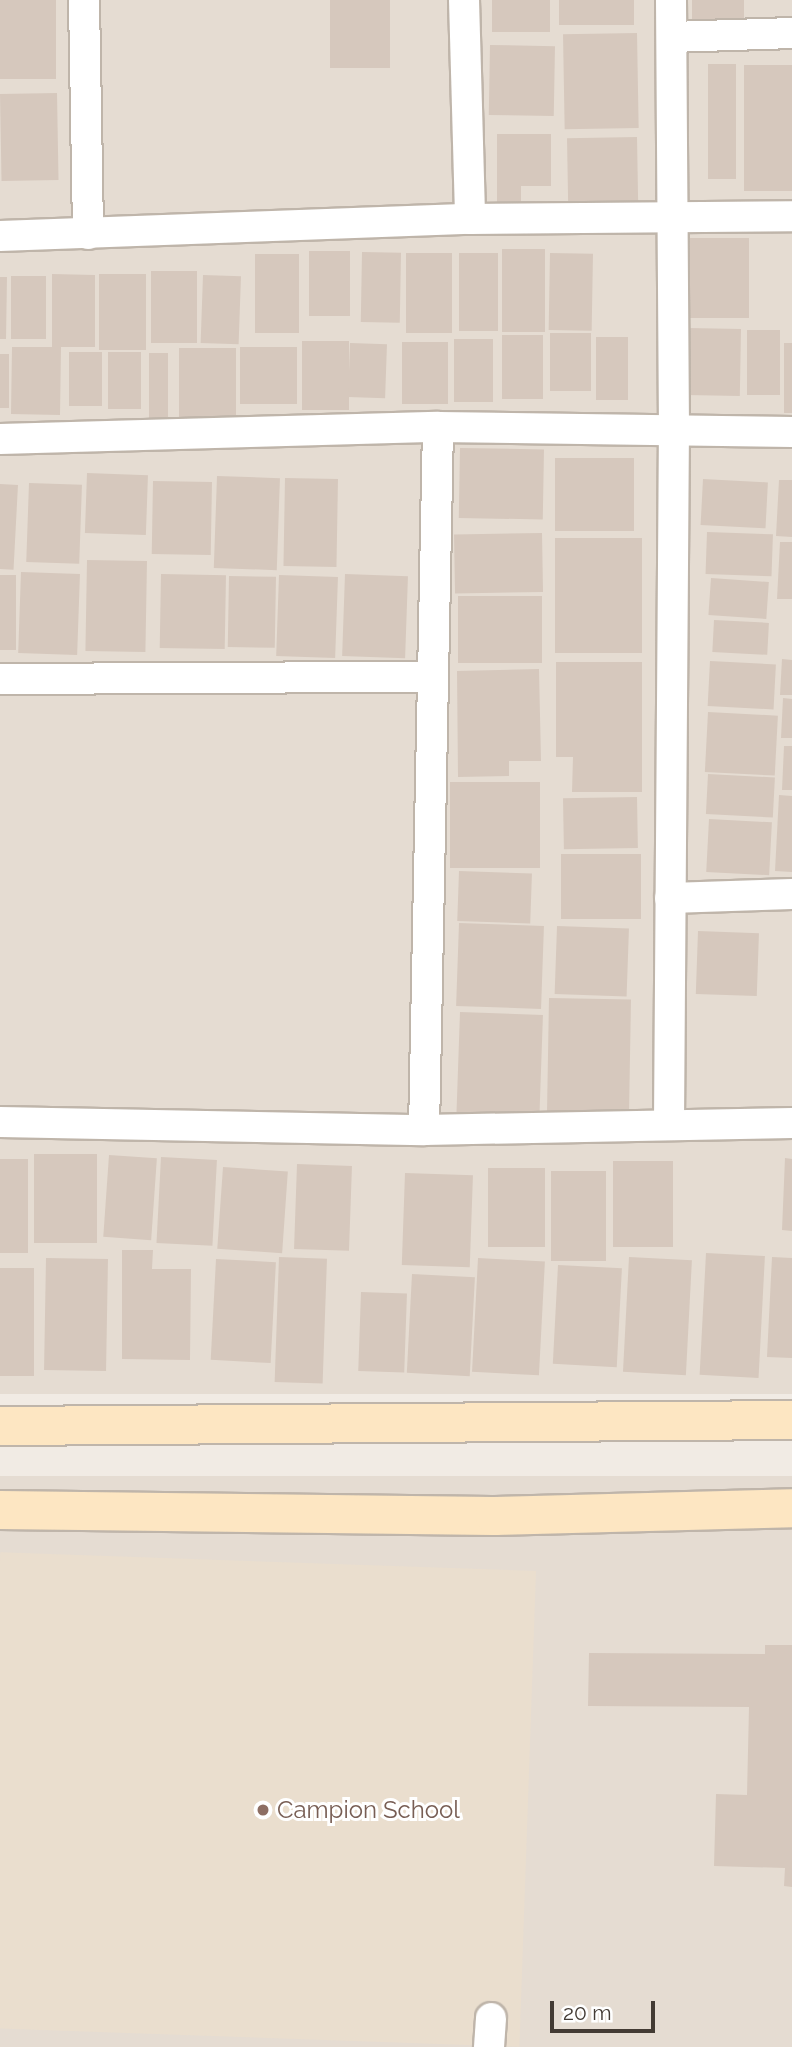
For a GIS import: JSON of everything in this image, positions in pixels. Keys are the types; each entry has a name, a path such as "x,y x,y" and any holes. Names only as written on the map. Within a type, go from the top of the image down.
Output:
{"street":[{"path":"84,0 88,234"},
{"path":"464,0 470,219"},
{"path":"669,1123 674,430 671,0"},
{"path":"672,37 792,33"},
{"path":"0,236 470,219 792,216"},
{"path":"424,1130 438,427"},
{"path":"0,439 438,427 792,432"},
{"path":"0,679 432,677"},
{"path":"670,898 792,894"},
{"path":"0,1122 424,1130 669,1123 792,1124"},
{"path":"0,1426 792,1420"},
{"path":"0,1510 495,1516 792,1508"}],"shaded area":[{"path":"0,0 792,0 792,1394 0,1394"},
{"path":"0,1476 792,1476 792,2047 0,2047"},
{"name":"Campion School","path":"0,1552 536,1571 519,2047 0,2029"}],"building":[{"path":"0,0 56,0 56,79 0,79"},
{"path":"330,0 390,0 390,68 330,68"},
{"path":"492,0 550,0 550,32 492,32"},
{"path":"559,0 634,0 634,25 559,25"},
{"path":"692,0 744,0 744,22 692,22"},
{"path":"637,33 639,128 565,129 563,34"},
{"path":"490,45 555,46 554,116 489,115"},
{"path":"708,64 736,64 736,179 708,179"},
{"path":"744,65 792,65 792,191 744,191"},
{"path":"57,93 59,180 2,181 0,94"},
{"path":"497,134 551,134 551,186 521,186 521,207 497,207"},
{"path":"637,137 638,208 568,209 567,138"},
{"path":"690,238 749,238 749,318 690,318"},
{"path":"502,249 545,249 545,332 502,332"},
{"path":"309,251 350,251 350,316 309,316"},
{"path":"362,252 401,253 400,323 361,322"},
{"path":"406,253 452,253 452,333 406,333"},
{"path":"459,253 498,253 498,331 459,331"},
{"path":"550,253 593,254 592,331 549,330"},
{"path":"255,254 299,254 299,333 255,333"},
{"path":"151,271 197,271 197,343 151,343"},
{"path":"52,274 95,275 95,347 61,347 60,415 11,414 12,347 52,347"},
{"path":"99,274 146,274 146,350 99,350"},
{"path":"203,275 241,276 239,344 201,343"},
{"path":"11,276 46,276 46,339 11,339"},
{"path":"0,277 7,277 6,339 0,339"},
{"path":"688,328 741,329 740,396 687,395"},
{"path":"747,330 780,330 780,395 747,395"},
{"path":"550,333 591,333 591,391 550,391"},
{"path":"502,335 543,335 543,399 502,399"},
{"path":"596,337 628,337 628,400 596,400"},
{"path":"454,339 493,339 493,402 454,402"},
{"path":"302,341 349,341 349,410 302,410"},
{"path":"402,342 448,342 448,404 402,404"},
{"path":"350,343 387,344 385,398 348,397"},
{"path":"784,343 792,343 792,413 784,413"},
{"path":"240,347 297,347 297,404 240,404"},
{"path":"179,348 236,348 236,417 179,417"},
{"path":"69,352 102,352 102,406 69,406"},
{"path":"108,352 141,352 141,409 108,409"},
{"path":"149,353 168,353 168,423 149,423"},
{"path":"0,354 9,354 9,408 0,408"},
{"path":"460,448 544,449 543,519 459,518"},
{"path":"555,458 634,458 634,531 555,531"},
{"path":"87,473 148,475 146,535 85,533"},
{"path":"217,476 280,478 277,570 214,568"},
{"path":"285,478 338,479 336,567 283,566"},
{"path":"703,479 768,482 766,528 701,525"},
{"path":"779,480 792,480 792,537 776,536"},
{"path":"153,481 212,482 211,555 152,554"},
{"path":"29,483 82,485 79,564 26,562"},
{"path":"0,484 18,485 14,570 0,569"},
{"path":"707,532 773,534 771,576 706,574"},
{"path":"542,533 543,592 455,594 454,535"},
{"path":"555,538 642,538 642,653 555,653"},
{"path":"780,542 792,542 792,599 777,599"},
{"path":"87,560 147,561 145,652 85,651"},
{"path":"21,572 80,574 77,655 18,653"},
{"path":"161,574 226,575 225,649 160,648"},
{"path":"345,574 408,576 405,658 342,656"},
{"path":"0,575 16,575 16,650 0,650"},
{"path":"279,575 338,577 335,658 276,656"},
{"path":"229,576 276,577 275,648 228,647"},
{"path":"711,578 769,582 766,619 708,615"},
{"path":"458,596 542,596 542,663 458,663"},
{"path":"714,620 769,623 767,655 712,652"},
{"path":"782,659 792,660 792,695 780,695"},
{"path":"710,661 776,664 774,709 708,706"},
{"path":"556,662 642,662 642,792 572,792 573,757 556,757"},
{"path":"539,669 541,761 509,761 509,776 458,777 457,671"},
{"path":"783,698 792,699 792,738 781,738"},
{"path":"708,712 778,716 775,776 705,772"},
{"path":"784,746 792,746 792,790 782,790"},
{"path":"708,774 775,778 773,817 706,814"},
{"path":"450,782 540,782 540,868 450,868"},
{"path":"779,795 792,796 792,872 775,871"},
{"path":"637,797 638,848 564,849 563,798"},
{"path":"709,819 772,822 769,875 706,872"},
{"path":"561,854 641,854 641,919 561,919"},
{"path":"459,871 532,874 530,924 457,921"},
{"path":"459,923 544,926 541,1009 456,1006"},
{"path":"557,926 629,929 627,996 555,994"},
{"path":"698,931 759,933 757,996 696,994"},
{"path":"549,998 631,999 629,1115 547,1114"},
{"path":"460,1012 543,1015 539,1121 456,1118"},
{"path":"34,1154 97,1154 97,1243 34,1243"},
{"path":"109,1155 157,1158 151,1240 103,1237"},
{"path":"161,1157 217,1160 212,1246 156,1243"},
{"path":"785,1158 792,1159 792,1231 782,1230"},
{"path":"0,1159 28,1159 28,1253 0,1253"},
{"path":"613,1161 673,1161 673,1247 613,1247"},
{"path":"297,1164 352,1166 349,1251 294,1249"},
{"path":"223,1167 288,1172 282,1253 217,1249"},
{"path":"488,1168 545,1168 545,1247 488,1247"},
{"path":"551,1171 606,1171 606,1261 551,1261"},
{"path":"405,1173 473,1175 470,1267 402,1265"},
{"path":"122,1250 153,1250 152,1269 191,1269 190,1360 122,1359"},
{"path":"706,1253 765,1256 759,1378 700,1375"},
{"path":"279,1257 327,1259 323,1384 275,1382"},
{"path":"629,1257 692,1260 686,1375 623,1372"},
{"path":"772,1257 792,1258 792,1358 767,1357"},
{"path":"46,1258 108,1259 106,1371 44,1370"},
{"path":"478,1258 545,1262 539,1375 472,1372"},
{"path":"216,1259 276,1262 271,1363 211,1360"},
{"path":"558,1265 622,1268 617,1367 553,1364"},
{"path":"0,1268 34,1268 34,1376 0,1376"},
{"path":"412,1274 475,1277 470,1376 407,1373"},
{"path":"361,1292 407,1294 404,1373 358,1371"},
{"path":"765,1645 792,1645 792,1887 784,1886 785,1868 714,1866 716,1794 747,1795 749,1707 588,1706 589,1653 765,1654"}],"place":[{"name":"Campion School","path":"263,1810"}]}
